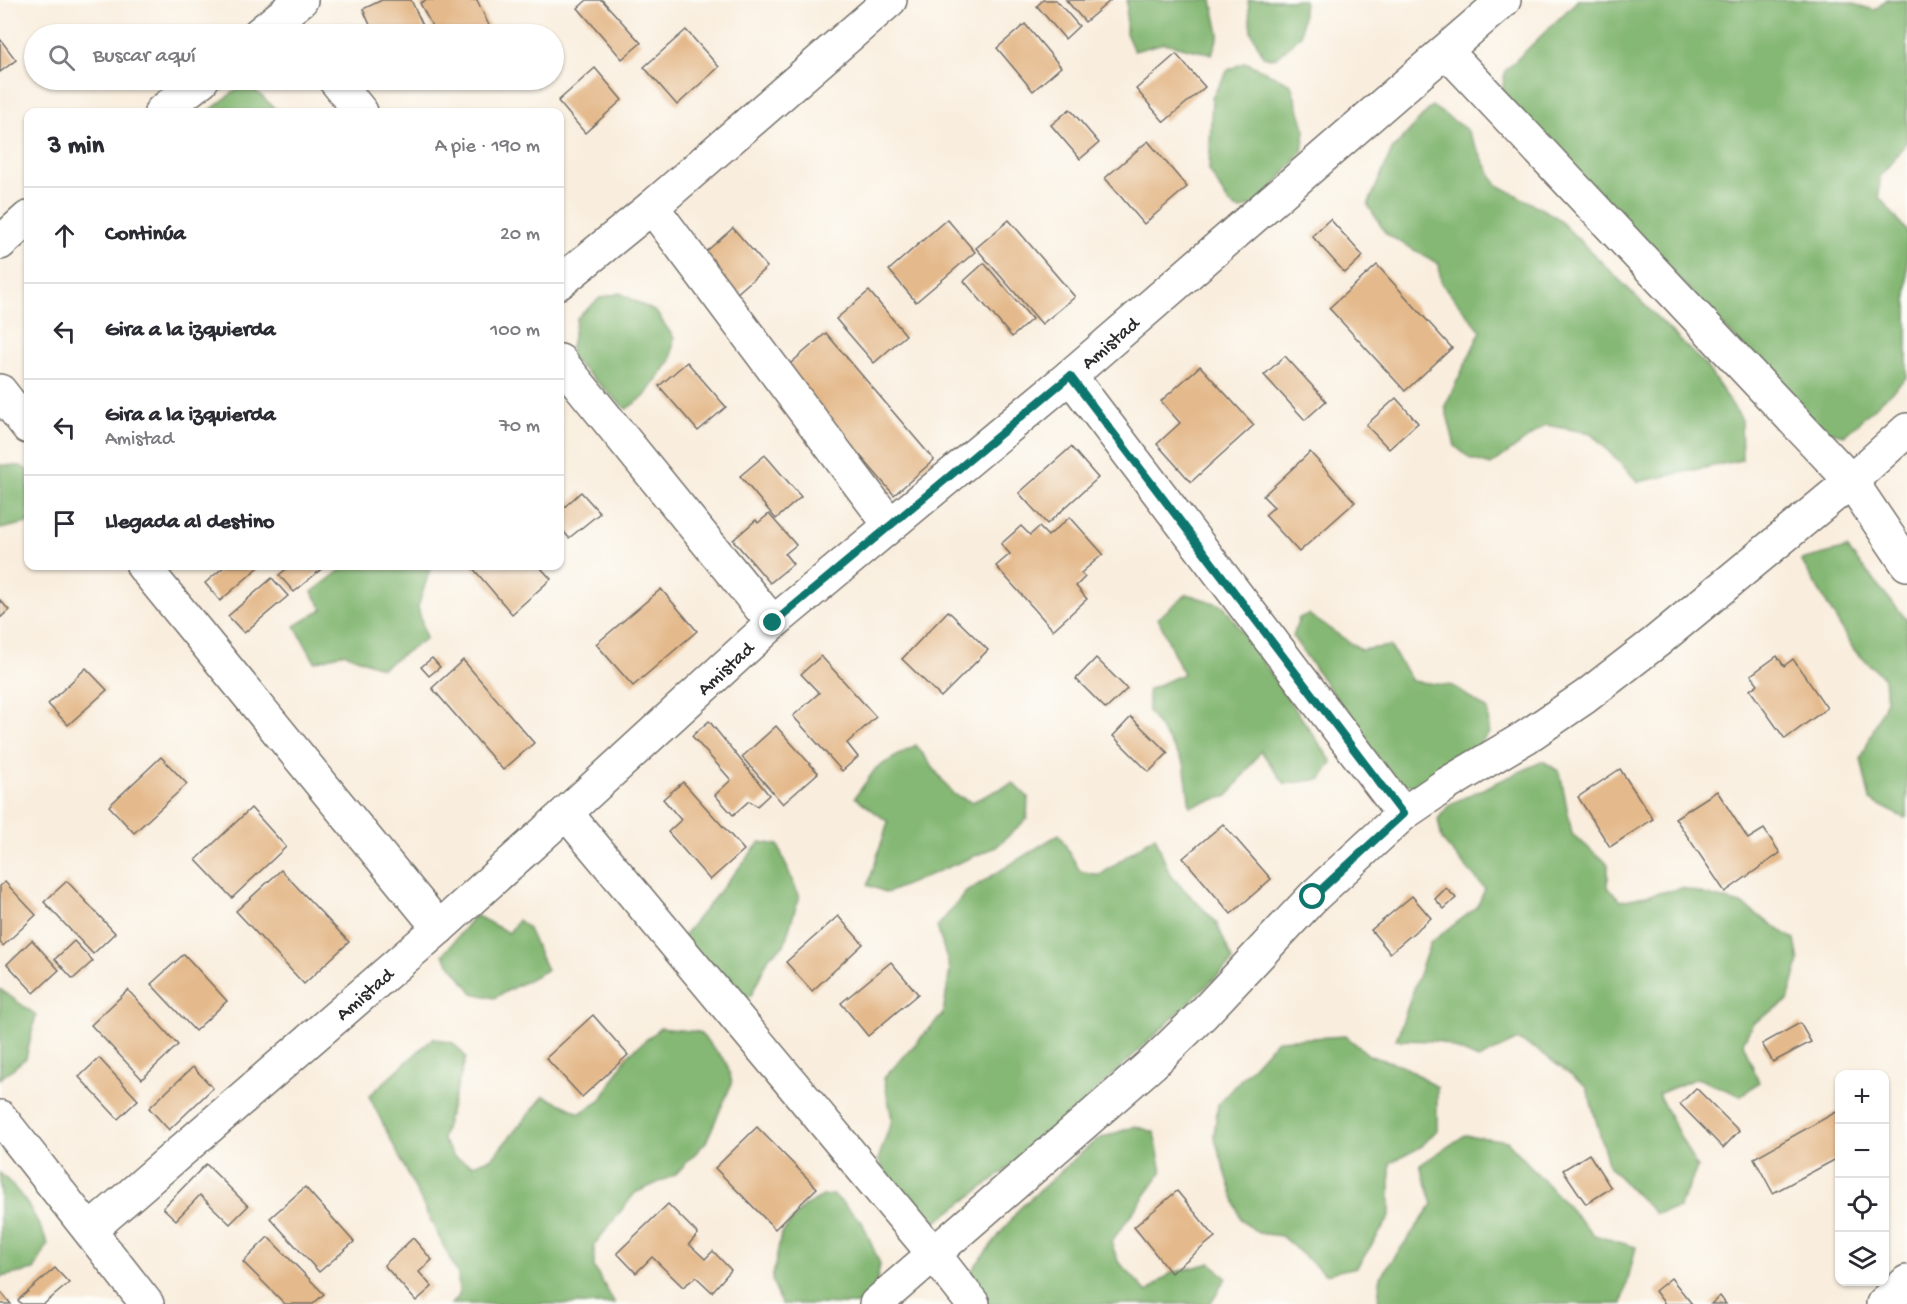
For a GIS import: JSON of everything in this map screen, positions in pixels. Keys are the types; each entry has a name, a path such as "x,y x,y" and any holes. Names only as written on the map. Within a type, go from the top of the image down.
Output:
{"street":[{"path":"564,279 652,207 890,0"},
{"name":"Amistad","path":"90,1230 439,928 773,623 1070,376 1504,0"},
{"path":"1446,51 1851,481 1907,564"},
{"path":"166,108 189,90"},
{"path":"343,90 358,108"},
{"path":"652,207 890,525"},
{"path":"564,366 773,623"},
{"path":"1070,376 1403,814"},
{"path":"0,391 24,422"},
{"path":"876,1304 1153,1063 1202,1015 1313,897 1403,814 1585,697 1656,642 1851,481 1907,430"},
{"path":"146,570 439,928"},
{"path":"566,813 973,1304"},
{"path":"0,1117 147,1304"},
{"path":"1883,1304 1907,1282"}],"green space":[{"path":"1127,0 1212,0 1219,34 1212,54 1164,43 1134,51 1126,33"},
{"path":"1248,0 1304,0 1301,35 1275,59 1263,56 1251,31"},
{"path":"1578,0 1838,0 1875,10 1886,0 1907,0 1907,142 1880,177 1879,197 1907,231 1907,377 1845,435 1824,431 1502,94 1505,71"},
{"path":"1245,62 1291,84 1305,131 1302,153 1260,202 1240,210 1229,204 1209,170 1212,97 1228,70"},
{"path":"236,90 255,90 275,108 213,108"},
{"path":"1432,106 1467,130 1496,184 1555,216 1706,366 1741,418 1742,460 1638,482 1591,433 1546,425 1491,465 1471,459 1455,446 1445,406 1481,331 1441,283 1439,264 1386,234 1368,205 1392,150"},
{"path":"620,293 656,312 674,338 671,360 644,397 626,409 569,356 577,318 600,298"},
{"path":"0,465 21,466 24,468 24,524 0,529"},
{"path":"1847,548 1907,620 1907,817 1904,818 1870,800 1861,759 1886,700 1884,678 1854,650 1801,560"},
{"path":"341,570 430,570 418,607 426,639 382,668 344,653 315,662 295,626 323,609 312,592"},
{"path":"1187,594 1224,606 1332,762 1321,779 1285,784 1261,751 1228,796 1190,806 1184,763 1148,711 1148,690 1183,674 1158,618"},
{"path":"1308,614 1361,650 1390,646 1412,681 1453,686 1488,710 1489,733 1475,749 1416,786 1395,783 1293,637 1299,618"},
{"path":"916,745 953,794 972,802 1013,783 1028,797 1027,819 996,847 887,893 868,885 888,822 855,797 876,768"},
{"path":"1543,761 1560,772 1572,834 1608,864 1608,887 1621,901 1682,888 1741,904 1795,940 1799,961 1788,1001 1753,1023 1743,1043 1759,1082 1741,1096 1697,1078 1658,1094 1697,1168 1679,1208 1656,1214 1609,1167 1587,1088 1538,1050 1518,1040 1478,1059 1438,1041 1396,1040 1430,943 1477,907 1485,889 1442,840 1438,819 1450,804"},
{"path":"1059,834 1080,871 1100,875 1155,836 1170,875 1216,922 1233,961 1038,1146 936,1222 902,1202 878,1160 892,1119 884,1078 943,1014 950,969 937,927 966,892"},
{"path":"760,842 778,845 799,897 784,945 769,957 751,996 722,1006 683,936"},
{"path":"475,915 509,933 518,920 527,927 547,970 494,998 473,993 443,955"},
{"path":"0,989 36,1015 26,1058 0,1079"},
{"path":"660,1028 699,1032 727,1063 732,1083 706,1142 675,1175 635,1193 594,1245 594,1267 615,1304 451,1304 459,1296 458,1275 369,1096 433,1038 453,1043 466,1057 442,1139 454,1157 473,1165 492,1158 544,1096 580,1113 600,1101 628,1055"},
{"path":"1346,1036 1370,1056 1402,1065 1437,1087 1437,1130 1421,1147 1390,1163 1390,1217 1357,1267 1325,1274 1281,1236 1258,1233 1240,1218 1214,1136 1218,1104 1277,1040"},
{"path":"1135,1126 1154,1132 1162,1172 1111,1242 1118,1261 1147,1292 1171,1273 1211,1263 1226,1278 1210,1304 986,1304 971,1271 1020,1208 1096,1140"},
{"path":"1465,1135 1507,1141 1594,1235 1636,1247 1622,1304 1378,1304 1380,1277 1433,1204 1420,1165"},
{"path":"0,1173 16,1189 28,1206 48,1244 34,1270 0,1277"},
{"path":"834,1195 862,1222 880,1264 874,1297 865,1304 781,1304 772,1280 781,1234 804,1206 823,1196"}],"building":[{"path":"382,0 411,0 422,24 370,24 363,9"},
{"path":"426,0 477,0 488,24 431,24 420,3"},
{"path":"587,0 602,0 641,43 622,59 578,8"},
{"path":"1043,0 1056,0 1079,26 1065,39 1037,6"},
{"path":"1066,0 1111,0 1085,22"},
{"path":"1025,24 1061,67 1033,91 997,48"},
{"path":"686,30 719,67 677,105 644,67"},
{"path":"0,39 16,60 0,72"},
{"path":"1176,54 1205,87 1164,122 1136,89"},
{"path":"595,68 622,100 585,133 558,101"},
{"path":"1070,109 1099,143 1080,159 1051,125"},
{"path":"1148,141 1187,187 1144,224 1105,178"},
{"path":"947,219 975,252 916,302 889,270"},
{"path":"1330,219 1363,256 1345,273 1312,236"},
{"path":"1009,220 1075,297 1042,324 976,248"},
{"path":"733,228 767,267 735,295 701,256"},
{"path":"984,263 1032,319 1012,337 964,281"},
{"path":"1377,265 1452,348 1405,391 1329,308"},
{"path":"869,291 906,335 874,363 836,319"},
{"path":"826,333 934,460 894,495 785,368"},
{"path":"1285,356 1326,401 1305,420 1264,375"},
{"path":"687,362 726,407 698,431 659,386"},
{"path":"1200,366 1254,425 1191,482 1157,444 1180,423 1161,401"},
{"path":"1396,398 1418,423 1389,449 1366,425"},
{"path":"1071,447 1098,478 1047,524 1019,493"},
{"path":"1310,452 1355,502 1299,552 1265,515 1274,507 1263,496"},
{"path":"765,455 801,497 776,519 740,476"},
{"path":"581,492 600,513 569,538 564,532 564,507"},
{"path":"769,514 796,545 785,554 793,564 770,583 733,540 756,520 758,523"},
{"path":"1070,517 1103,554 1081,573 1085,577 1076,586 1087,599 1053,630 996,566 1010,554 1001,544 1021,526 1030,535 1039,527 1048,536"},
{"path":"220,570 256,570 220,601 205,583"},
{"path":"285,570 320,570 294,592 279,575"},
{"path":"474,570 543,570 551,579 512,614"},
{"path":"272,578 288,596 244,633 228,616"},
{"path":"661,589 697,631 633,686 596,644"},
{"path":"0,600 9,610 0,618"},
{"path":"948,611 988,650 941,697 902,659"},
{"path":"821,656 876,717 847,743 858,757 842,771 793,716 819,693 801,674"},
{"path":"1777,656 1784,666 1793,659 1827,708 1785,739 1750,690 1758,684 1751,675"},
{"path":"432,658 440,667 429,676 421,667"},
{"path":"1096,658 1127,689 1106,709 1076,679"},
{"path":"463,660 534,743 503,770 432,688"},
{"path":"86,668 107,690 68,725 48,704"},
{"path":"1131,717 1168,753 1149,772 1113,736"},
{"path":"709,721 769,795 757,806 749,801 733,815 715,795 731,780 692,736"},
{"path":"776,726 818,773 783,804 742,757"},
{"path":"161,757 187,784 134,833 109,806"},
{"path":"1620,769 1653,819 1610,847 1578,797"},
{"path":"683,782 744,850 710,880 668,832 681,820 663,799"},
{"path":"1717,791 1748,839 1764,829 1780,853 1725,892 1675,818"},
{"path":"251,808 286,847 232,898 196,860"},
{"path":"1223,824 1271,879 1231,914 1183,858"},
{"path":"281,870 349,942 304,984 236,911"},
{"path":"67,881 115,933 93,954 44,902"},
{"path":"5,882 36,915 3,946 0,942 0,886"},
{"path":"1446,888 1456,898 1444,909 1435,899"},
{"path":"1412,896 1431,918 1390,953 1371,930"},
{"path":"838,916 863,944 812,991 786,962"},
{"path":"32,940 59,970 34,993 7,964"},
{"path":"74,941 93,961 73,979 55,959"},
{"path":"184,954 227,1001 195,1031 151,984"},
{"path":"891,962 918,994 868,1036 841,1003"},
{"path":"128,990 178,1045 142,1079 91,1025"},
{"path":"593,1015 628,1055 582,1097 546,1058"},
{"path":"1800,1023 1811,1042 1773,1062 1762,1044"},
{"path":"99,1058 138,1100 118,1119 79,1077"},
{"path":"193,1067 213,1088 169,1130 149,1108"},
{"path":"1696,1088 1739,1131 1723,1148 1680,1104"},
{"path":"1835,1113 1835,1160 1773,1193 1754,1158"},
{"path":"757,1127 817,1188 775,1229 715,1168"},
{"path":"1589,1154 1611,1188 1586,1204 1563,1170"},
{"path":"206,1164 248,1206 230,1224 200,1195 176,1220 163,1208"},
{"path":"305,1187 354,1242 319,1272 270,1218"},
{"path":"1177,1191 1215,1237 1171,1273 1134,1227"},
{"path":"668,1204 698,1234 689,1244 705,1259 713,1251 731,1270 712,1292 696,1277 683,1287 652,1257 636,1273 617,1253"},
{"path":"268,1237 324,1294 313,1304 285,1304 243,1262"},
{"path":"413,1238 432,1260 419,1272 432,1287 416,1301 384,1265"},
{"path":"55,1268 69,1283 44,1304 21,1304 18,1300"},
{"path":"1671,1278 1692,1304 1665,1304 1655,1291"},
{"path":"0,1291 11,1304 0,1304"},
{"path":"1720,1296 1726,1304 1711,1304"}],"route":[{"path":"773,623 1070,376 1403,814 1313,897"}]}
